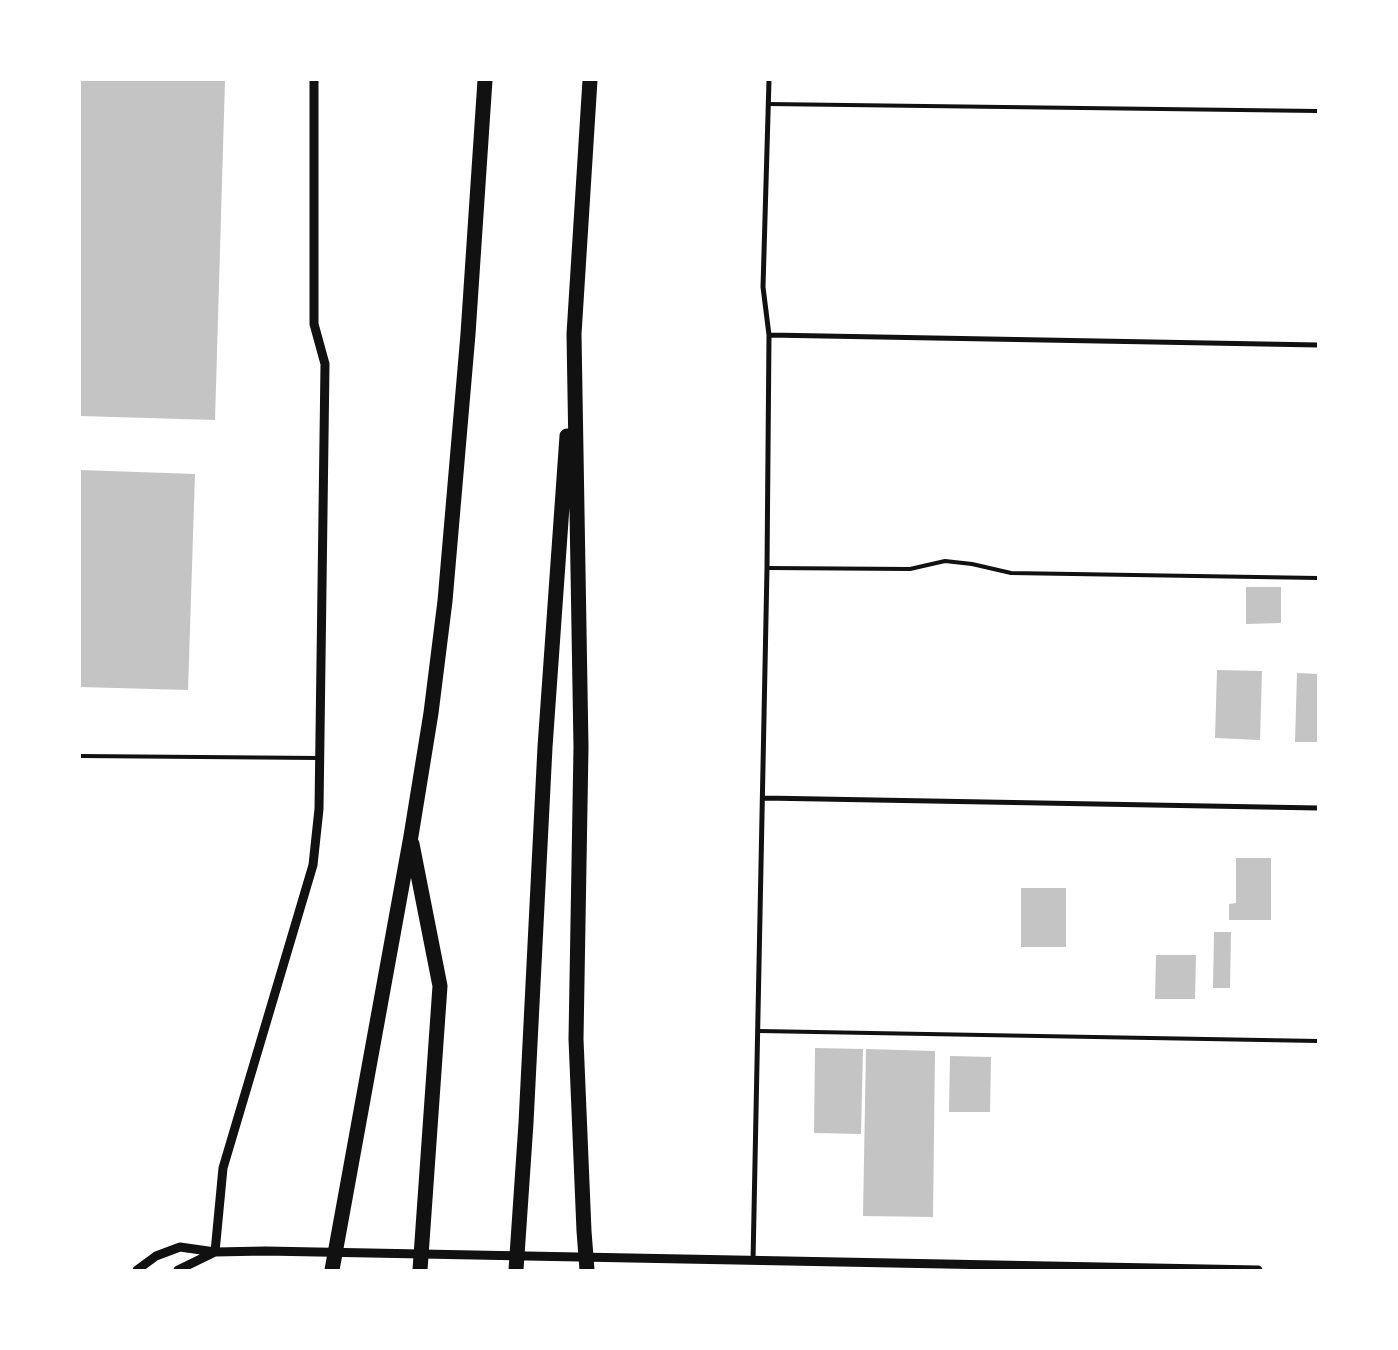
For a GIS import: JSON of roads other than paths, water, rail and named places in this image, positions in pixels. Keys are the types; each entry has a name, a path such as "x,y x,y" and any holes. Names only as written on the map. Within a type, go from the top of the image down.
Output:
{"highway":[{"path":"332,1270 411,836 431,713 445,601 468,324 485,80"},
{"path":"516,1270 526,1123 545,747 590,80"},
{"path":"574,334 581,747 576,1039 587,1270"},
{"path":"411,836 440,986 420,1270"},
{"path":"584,1231 592,1270"}],"street":[{"path":"215,1252 223,1168 314,865 319,809 325,364 314,324 314,80"},
{"path":"753,1265 768,568 769,335 763,287 769,80"},
{"path":"769,335 1318,345"},
{"path":"764,798 1318,808"},
{"path":"136,1270 156,1256 180,1247 215,1252 266,1251 686,1260 753,1265 1258,1270"},
{"path":"178,1270 215,1252"}],"lane":[{"path":"768,104 1318,112"},
{"path":"768,568 910,569 945,561 972,564 1010,573 1318,578"},
{"path":"80,756 321,758"},
{"path":"758,1031 1318,1041"}]}
